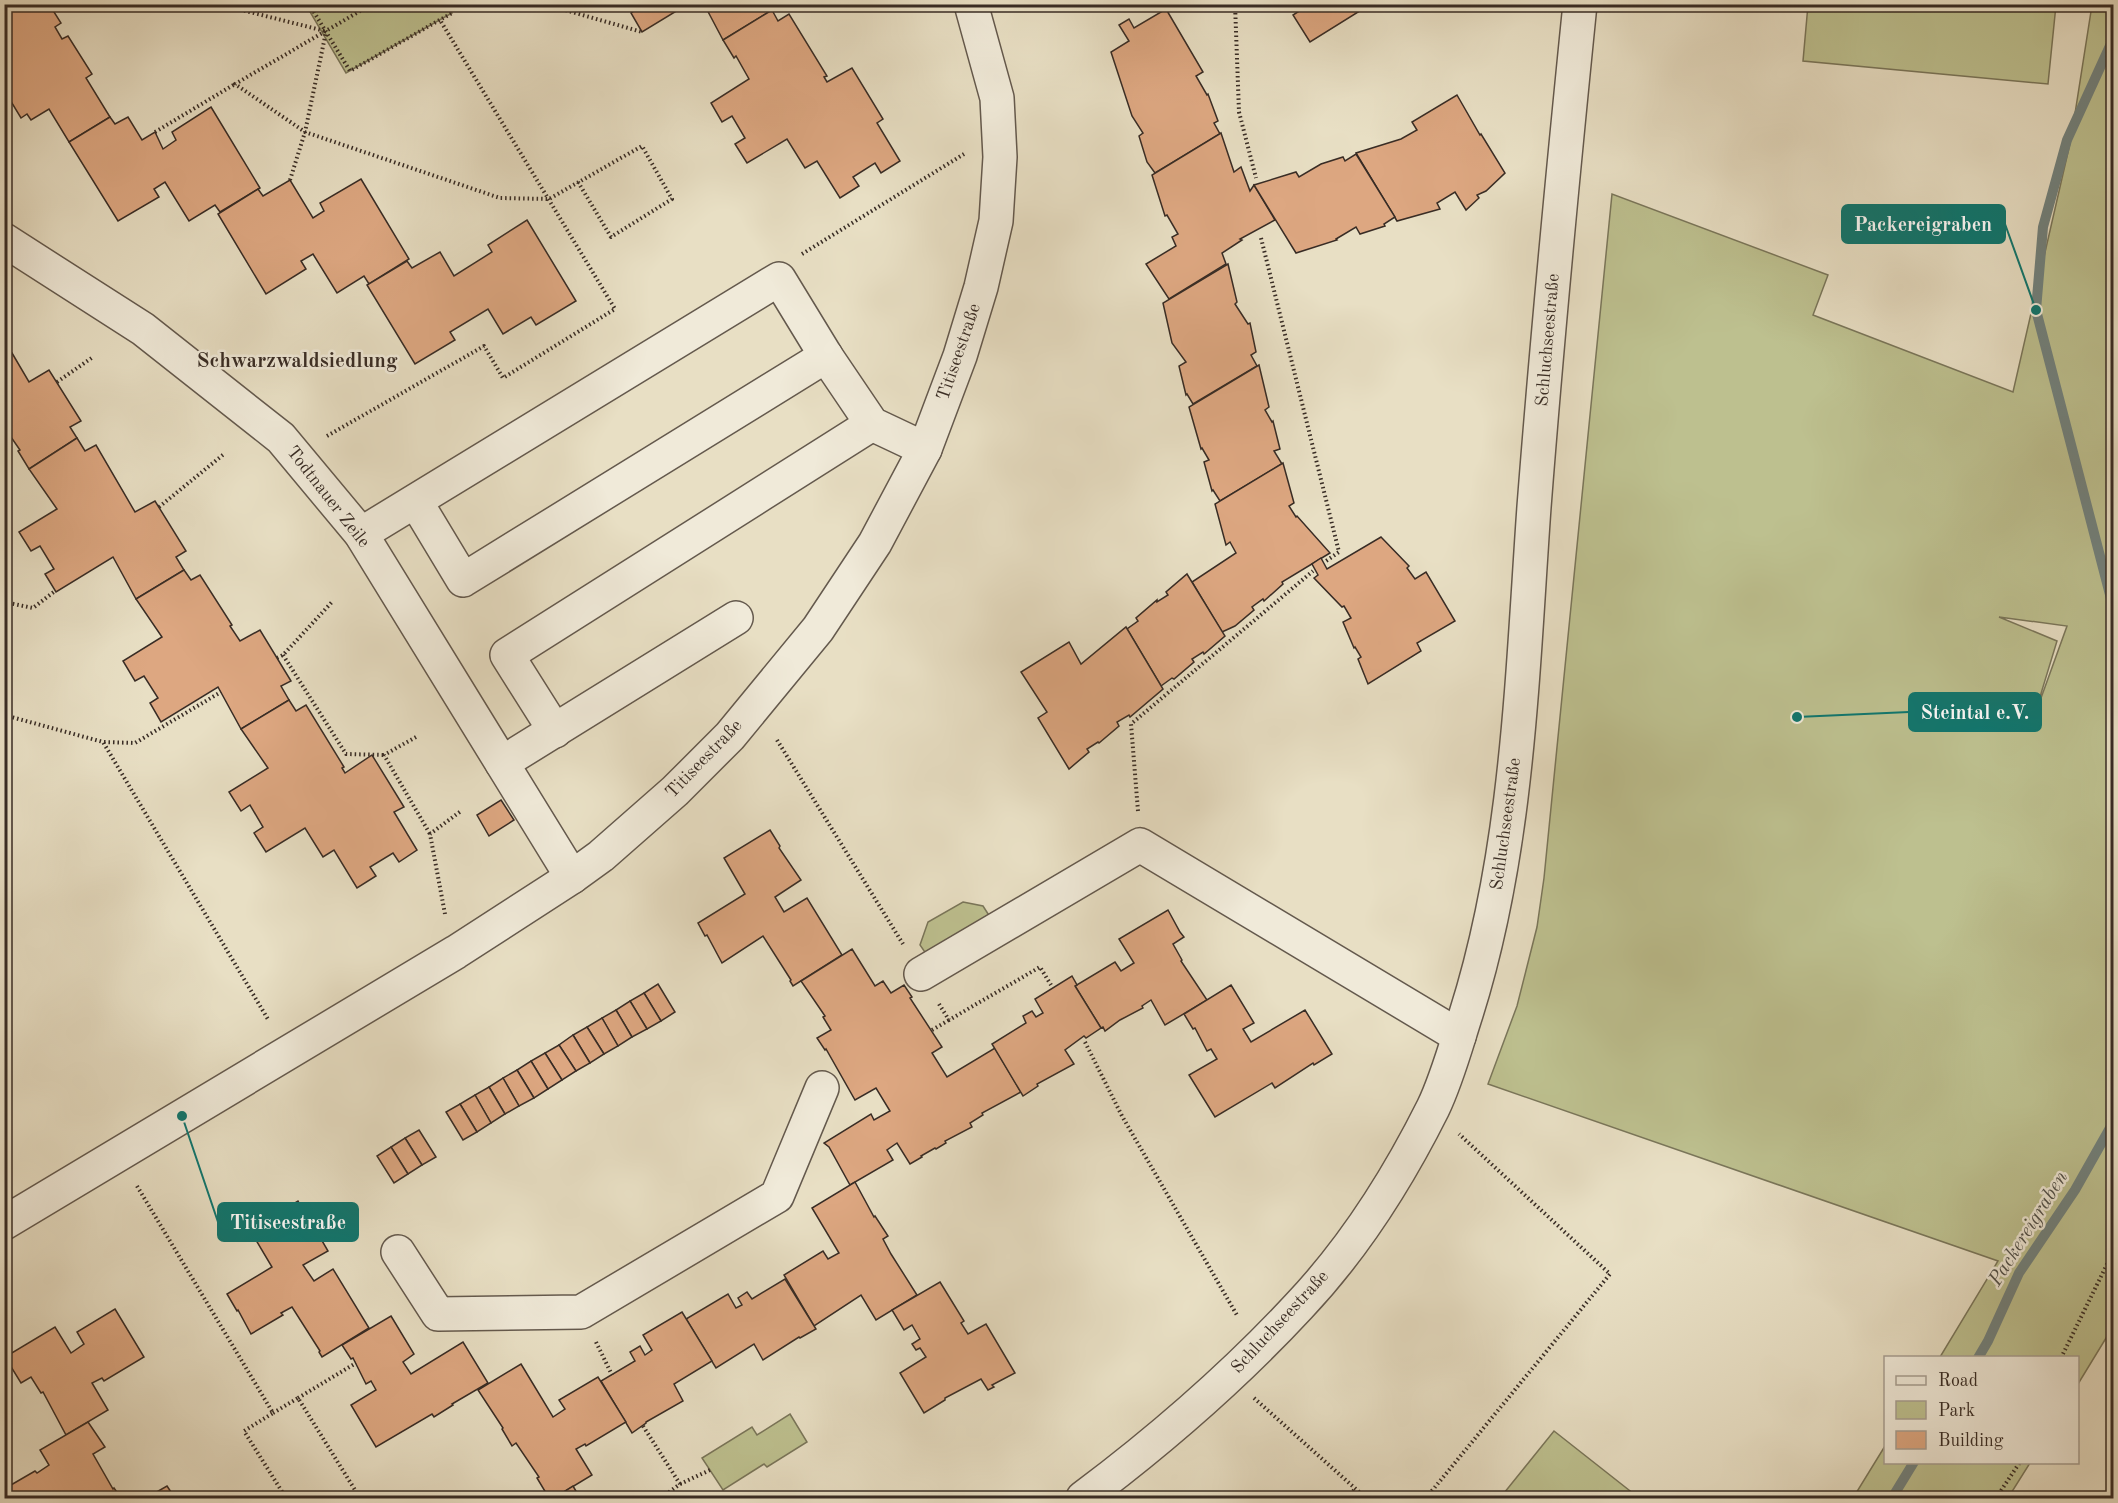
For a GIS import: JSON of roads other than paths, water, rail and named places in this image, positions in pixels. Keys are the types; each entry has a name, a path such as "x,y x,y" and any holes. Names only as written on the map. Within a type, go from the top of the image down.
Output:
{"street":[{"name":"Titiseestraße","path":"4,1223 456,952 572,877 675,791 730,736 818,629 869,553 925,449 963,346 981,287 996,221 1000,157 997,98 970,4"},
{"name":"Schluchseestraße","path":"1083,1498 1227,1378 1302,1304 1356,1237 1396,1174 1435,1104 1459,1036 1477,979 1506,843 1515,766 1545,360 1580,4"},
{"name":"Todtnauer Zeile","path":"4,240 143,329 281,438 361,534 572,877"},
{"path":"361,534 779,279 826,356 872,424 925,449"},
{"path":"416,502 463,580 826,356"},
{"path":"555,731 507,655 872,424"},
{"path":"502,763 736,618"},
{"path":"921,974 1140,845 1459,1036"},
{"path":"398,1252 438,1314 581,1312 777,1196 822,1088"}],"waterway":[{"name":"Packereigraben","path":"2114,37 2067,140 2043,227 2036,310 2114,610"},
{"name":"Packereigraben","path":"1979,1356 2019,1273 2075,1190 2114,1121"},
{"name":"Packereigraben","path":"1892,1498 1913,1464"}],"place":[{"name":"Packereigraben","path":"2036,310"},
{"name":"Steintal e.V.","path":"1797,717"},
{"name":"Titiseestraße","path":"182,1116"}],"district":[{"name":"Schwarzwaldsiedlung","path":"297,361"}]}
